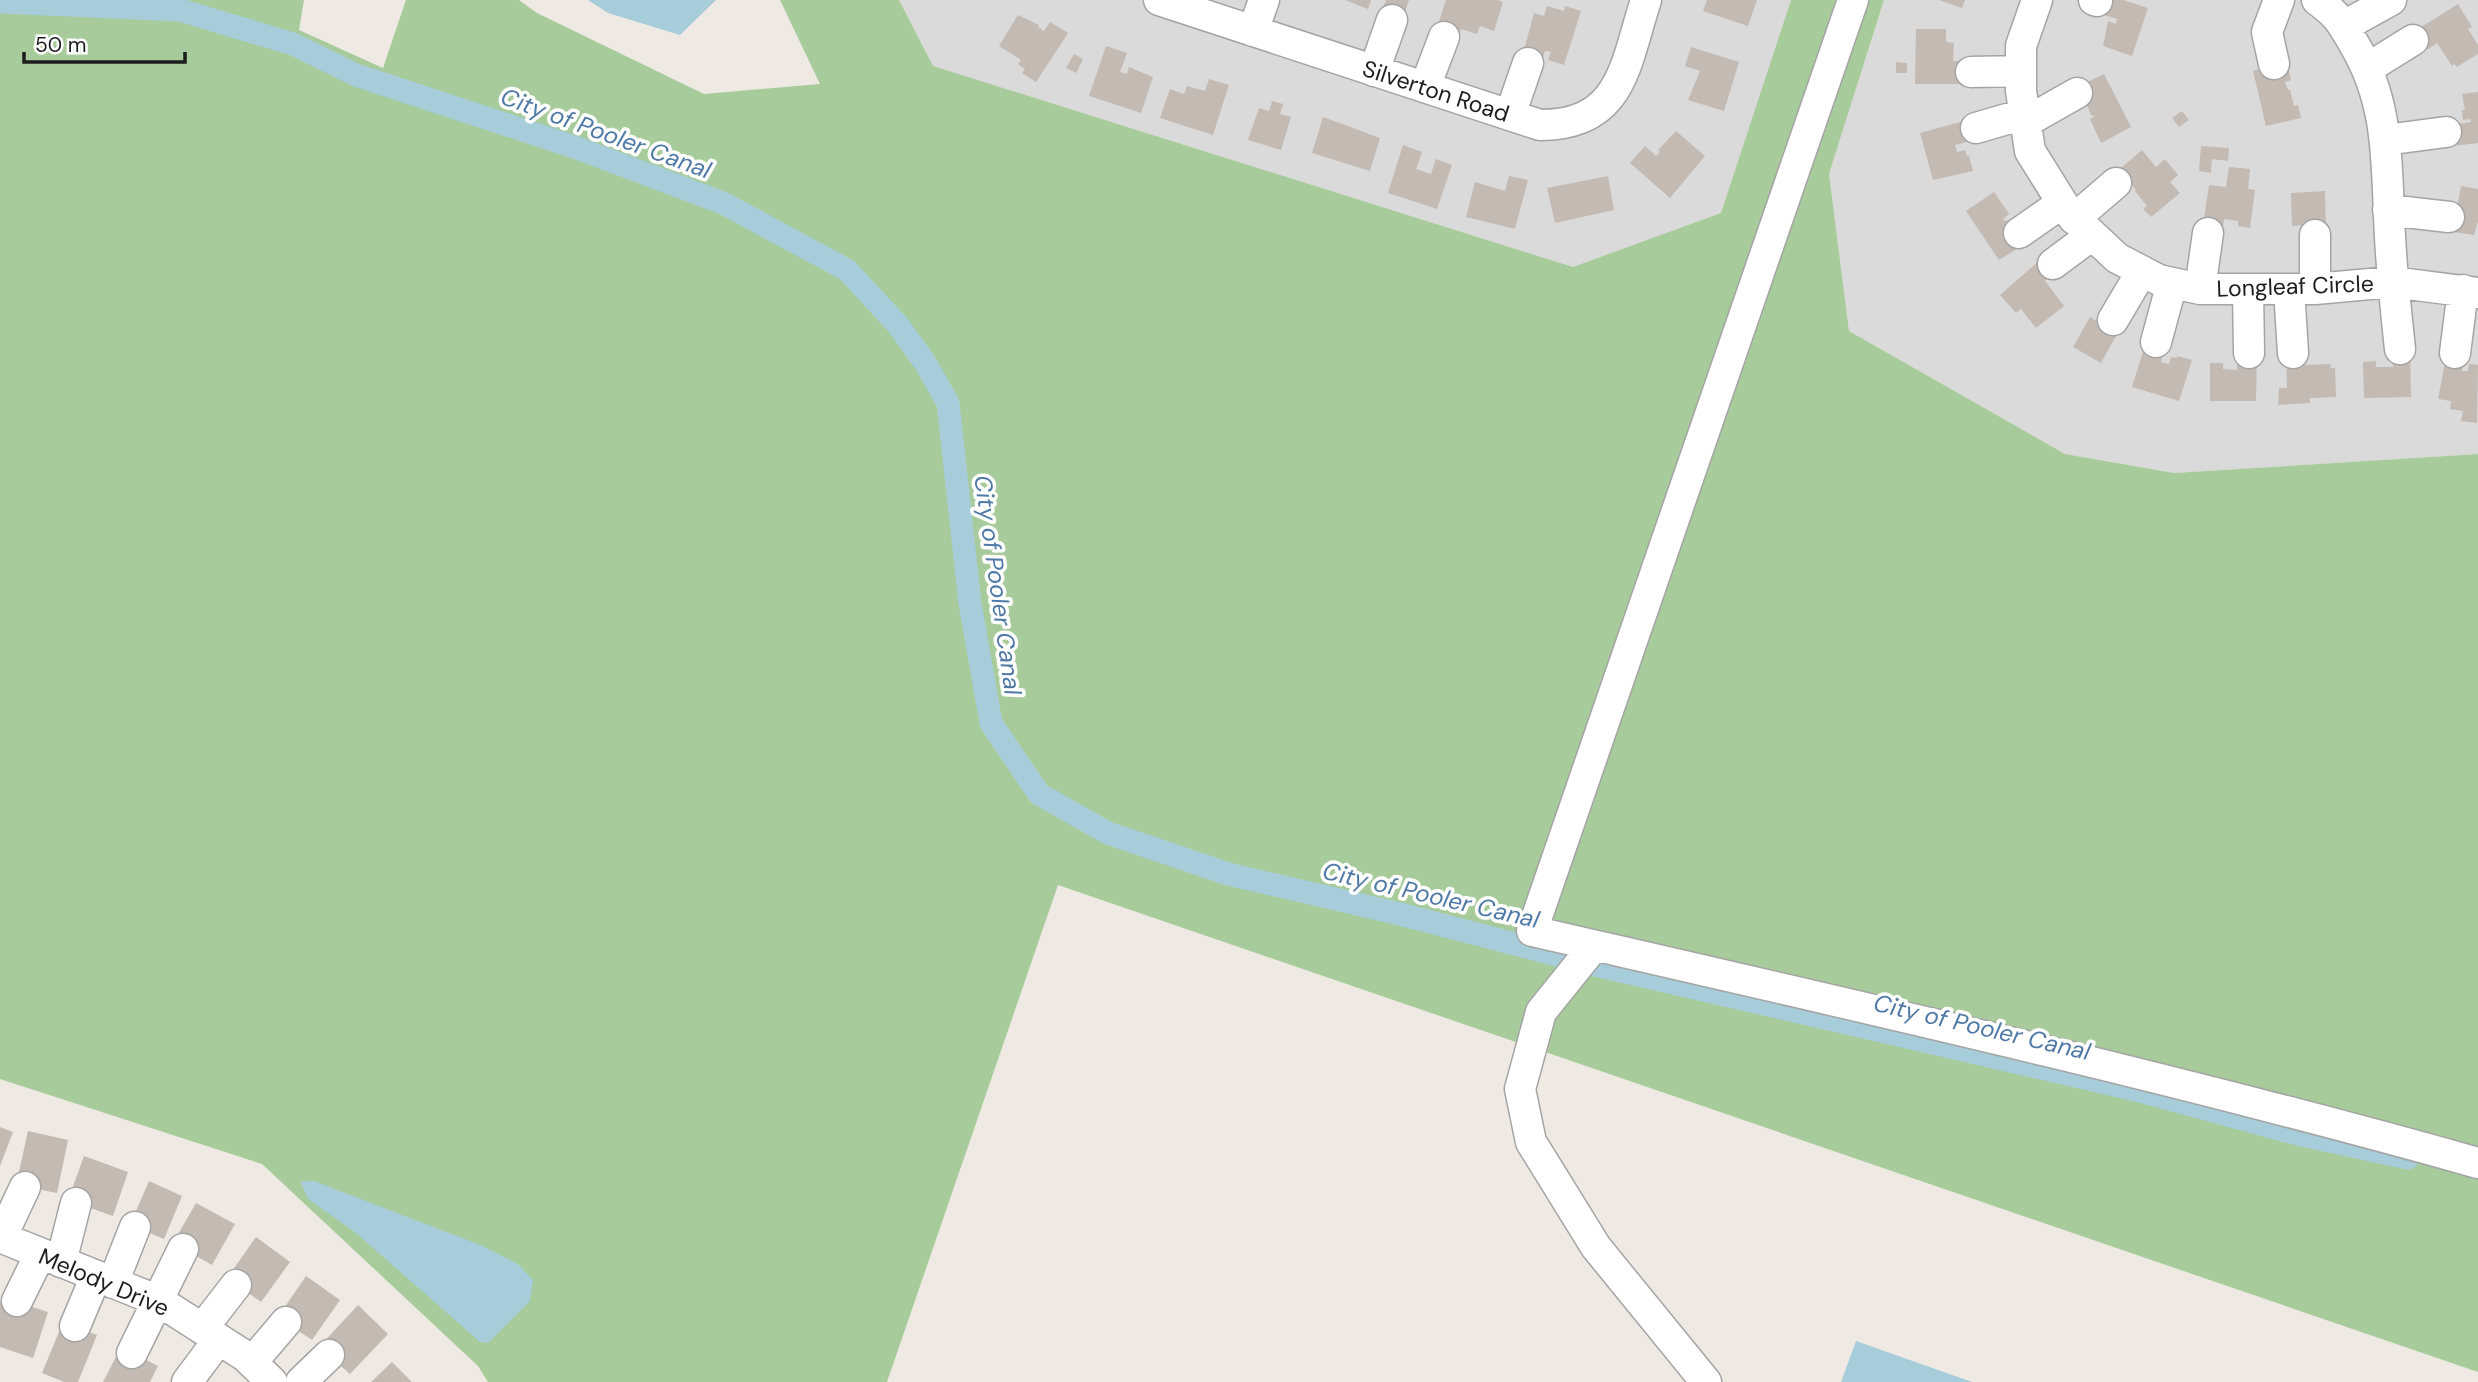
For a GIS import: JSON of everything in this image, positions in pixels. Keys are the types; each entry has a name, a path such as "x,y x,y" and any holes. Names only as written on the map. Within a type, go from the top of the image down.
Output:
{"street":[{"name":"Silverton Road","path":"1159,0 1201,6 1253,31 1540,125 1563,125 1585,117 1603,105 1618,86 1646,0"},
{"path":"1253,31 1264,0"},
{"path":"1853,0 1532,932 2065,1054 2345,1125 2478,1163"},
{"name":"Longleaf Circle","path":"2037,0 2021,46 2025,118 2030,151 2076,219 2117,258 2159,280 2186,286 2248,290 2302,289 2392,282 2470,291"},
{"path":"2274,64 2267,32 2279,0"},
{"path":"2317,0 2337,15 2344,26 2368,68 2380,103 2385,140 2392,282 2400,349"},
{"path":"2344,26 2391,0"},
{"path":"1374,71 1392,20"},
{"path":"1425,87 1444,37"},
{"path":"2368,68 2413,40"},
{"path":"1510,115 1528,63"},
{"path":"1971,72 2021,71"},
{"path":"1976,128 2025,118 2077,93"},
{"path":"2385,140 2446,132"},
{"path":"2053,264 2076,219 2116,183"},
{"path":"2388,210 2449,217"},
{"path":"2019,233 2076,219"},
{"path":"2156,342 2186,286 2208,233"},
{"path":"2293,353 2302,289 2315,235"},
{"path":"2112,320 2142,271"},
{"path":"2248,290 2249,353"},
{"path":"2455,353 2470,291"},
{"path":"1594,946 1541,1012 1520,1089 1531,1142 1596,1247 1706,1382"},
{"path":"1,1238 25,1186"},
{"path":"17,1301 51,1258 76,1203"},
{"path":"75,1326 135,1227"},
{"name":"Melody Drive","path":"1,1238 159,1301 262,1372"},
{"path":"132,1353 183,1249"},
{"path":"187,1382 236,1285"},
{"path":"262,1372 286,1322"},
{"path":"301,1382 329,1355"}],"shaded area":[{"path":"899,0 1791,0 1721,214 1573,267 932,66"},
{"path":"1884,0 2478,0 2478,454 2174,473 2065,454 1849,331 1829,174"}],"green space":[{"path":"0,0 304,0 299,30 383,68 406,0 519,0 537,13 704,94 820,84 780,0 899,0 933,66 1573,267 1721,213 1791,0 1884,0 1829,174 1849,331 2065,454 2174,473 2478,454 2478,1372 1058,885 887,1382 488,1382 478,1366 262,1164 0,1079"}],"water":[{"path":"588,0 716,0 680,35 608,13"},
{"path":"300,1181 314,1181 483,1246 518,1264 533,1280 530,1301 488,1343 480,1342 356,1233 308,1199"},
{"path":"1856,1341 1972,1382 1841,1382"}],"building":[{"path":"1345,0 1371,0 1368,9"},
{"path":"1386,0 1409,0 1401,24 1380,16"},
{"path":"1446,0 1503,2 1494,31 1480,26 1477,34 1461,29 1457,41 1435,34"},
{"path":"1707,0 1757,0 1748,26 1703,11"},
{"path":"1939,0 1965,0 1962,8"},
{"path":"2102,0 2123,0 2148,8 2132,56 2103,46 2108,21 2116,24 2117,19 2098,13"},
{"path":"2458,4 2472,27 2468,29 2478,45 2478,54 2457,67 2454,64 2452,66 2437,43 2427,50 2415,31"},
{"path":"1547,6 1564,11 1565,6 1581,11 1564,65 1548,60 1551,52 1545,51 1540,67 1521,61 1534,13 1544,16"},
{"path":"1018,15 1039,25 1044,31 1050,22 1068,33 1036,82 1022,73 1025,69 1018,64 1021,60 999,46"},
{"path":"1916,29 1946,29 1946,42 1954,43 1953,61 1967,61 1966,84 1915,84"},
{"path":"1106,46 1127,53 1120,72 1127,74 1129,67 1153,77 1141,113 1089,96"},
{"path":"1691,47 1739,62 1724,111 1688,100 1700,71 1685,66"},
{"path":"1074,54 1083,59 1076,73 1066,68"},
{"path":"2286,61 2291,80 2285,82 2294,106 2298,105 2301,118 2266,126 2253,71"},
{"path":"1896,62 1907,63 1907,73 1896,73"},
{"path":"2104,74 2131,127 2101,143 2090,119 2095,116 2091,115 2079,86"},
{"path":"1209,79 1229,85 1213,135 1160,118 1170,89 1184,94 1187,86 1205,91"},
{"path":"2478,92 2478,143 2453,146 2451,125 2471,122 2471,119 2463,120 2462,110 2465,110 2462,94"},
{"path":"1272,101 1283,104 1280,114 1291,117 1281,150 1248,140 1259,108 1269,111"},
{"path":"2182,111 2189,120 2179,127 2172,118"},
{"path":"1323,117 1380,138 1370,171 1312,153"},
{"path":"1968,120 1974,140 1955,145 1957,152 1965,150 1973,171 1933,180 1920,133"},
{"path":"1676,131 1705,156 1670,198 1630,163 1645,146 1656,156 1660,152 1658,150"},
{"path":"1403,145 1422,152 1416,169 1431,174 1436,159 1452,165 1437,209 1388,193"},
{"path":"2201,146 2229,148 2228,161 2212,159 2211,173 2199,171"},
{"path":"2142,150 2156,167 2165,159 2178,175 2170,182 2180,193 2151,217 2143,209 2147,206 2131,184 2127,188 2114,174"},
{"path":"2229,167 2250,169 2248,189 2255,190 2250,228 2238,226 2238,221 2224,219 2222,235 2202,232 2209,185 2226,187"},
{"path":"1509,176 1528,180 1515,229 1466,217 1475,182 1505,191"},
{"path":"1608,176 1614,210 1555,223 1547,188"},
{"path":"2461,186 2478,189 2478,221 2474,235 2453,232"},
{"path":"2325,191 2326,235 2305,225 2292,226 2291,193"},
{"path":"1994,192 2009,214 2004,221 2007,220 2022,246 1999,260 1966,211"},
{"path":"2040,260 2053,274 2045,281 2064,306 2036,328 2021,309 2016,313 2000,295"},
{"path":"2090,317 2102,324 2122,325 2101,363 2073,347"},
{"path":"2147,339 2166,345 2161,362 2169,364 2171,357 2177,356 2192,360 2179,401 2132,387"},
{"path":"2392,349 2410,349 2411,397 2364,398 2363,362 2376,361 2376,367 2393,367"},
{"path":"2303,352 2304,365 2330,364 2331,368 2335,368 2336,397 2310,398 2310,403 2278,405 2279,388 2287,388 2286,353"},
{"path":"2447,352 2464,354 2462,371 2468,371 2469,364 2478,365 2477,423 2461,421 2463,411 2450,409 2451,401 2438,399"},
{"path":"2237,353 2257,353 2256,401 2210,401 2210,363 2223,363 2223,369 2237,370"},
{"path":"0,1127 13,1132 0,1166"},
{"path":"28,1131 68,1140 57,1193 16,1185"},
{"path":"84,1156 128,1172 113,1216 68,1200"},
{"path":"149,1181 182,1196 164,1239 130,1225"},
{"path":"196,1203 235,1224 212,1265 173,1243"},
{"path":"256,1237 290,1262 261,1302 227,1278"},
{"path":"306,1276 340,1300 312,1340 278,1317"},
{"path":"2,1297 48,1312 33,1358 0,1347"},
{"path":"358,1305 388,1334 350,1374 319,1347"},
{"path":"63,1322 97,1335 78,1382 64,1382 42,1373"},
{"path":"121,1347 158,1366 150,1382 103,1382"},
{"path":"392,1362 412,1382 371,1382"}],"waterway":[{"name":"City of Pooler Canal","path":"0,2 180,10 293,44 356,75 577,148 723,203 847,270 898,325 926,364 948,403 970,603 991,723 1039,794 1108,833 1228,874 1400,914 1595,965 2136,1090 2297,1134 2408,1158"}]}
